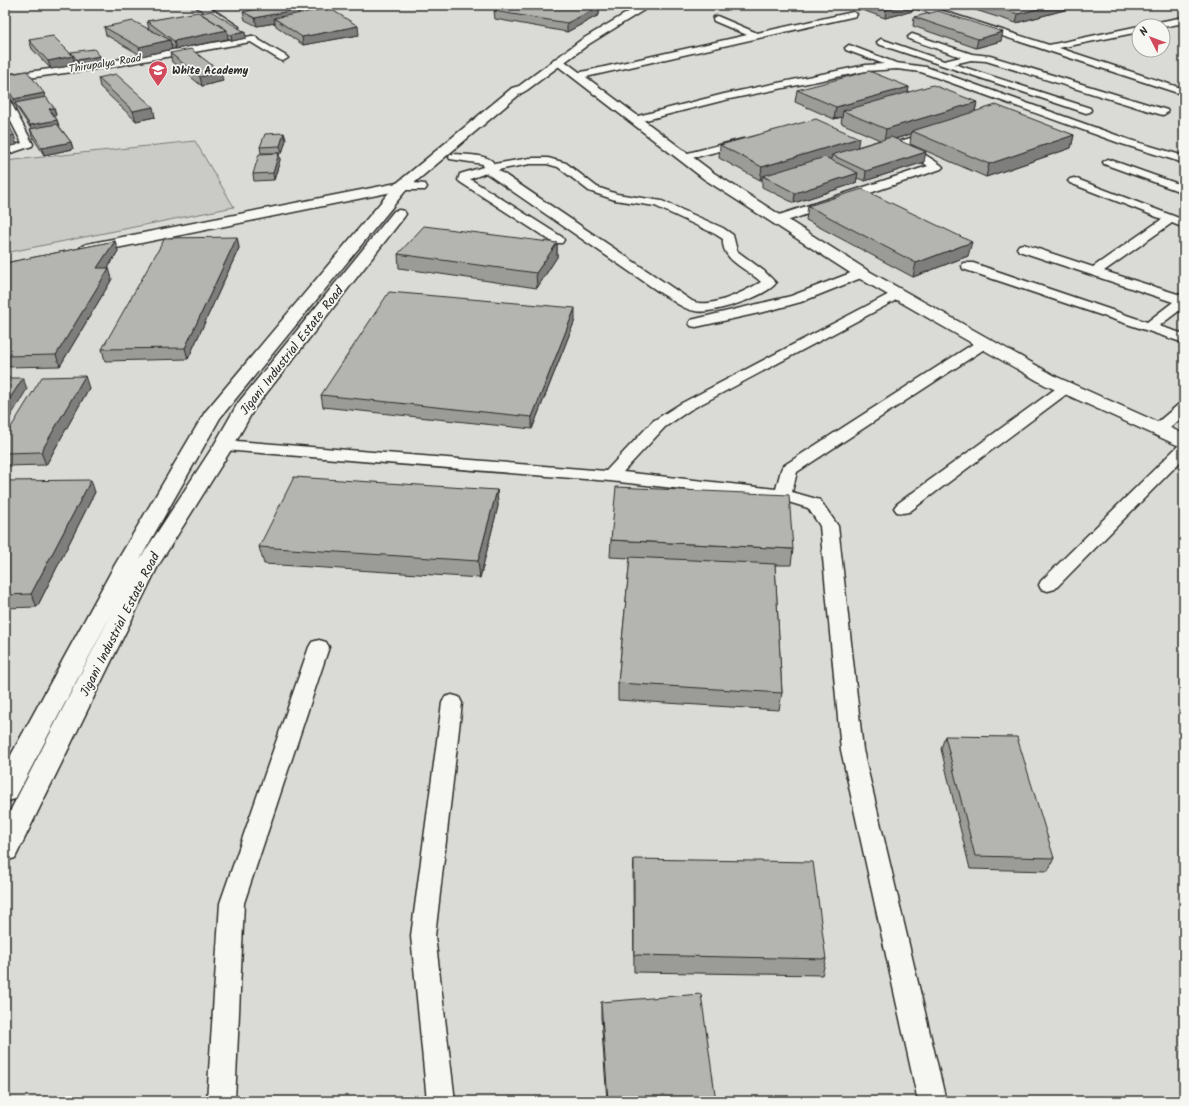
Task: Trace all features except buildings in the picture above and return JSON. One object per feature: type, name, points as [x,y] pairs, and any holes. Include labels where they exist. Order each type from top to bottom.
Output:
[{"type":"main road","points":[[198,5],[252,39]]},
{"type":"main road","name":"Jigani Industrial Estate Road","points":[[5,790],[124,568],[212,416],[411,187],[505,98],[516,90],[523,88],[585,42],[647,5]]},
{"type":"main road","name":"Thirupalya Road","points":[[5,78],[110,64],[252,39]]},
{"type":"main road","points":[[558,61],[709,176],[861,274],[1051,381],[1184,440]]},
{"type":"main road","name":"Jigani Industrial Estate Road","points":[[5,849],[147,566],[224,445],[245,407],[411,187],[454,157],[526,92],[523,88]]},
{"type":"main road","points":[[75,252],[411,187]]},
{"type":"street","points":[[916,5],[1184,92]]},
{"type":"street","points":[[577,76],[853,14]]},
{"type":"street","points":[[717,19],[756,36]]},
{"type":"street","points":[[1171,23],[1184,20]]},
{"type":"street","points":[[1047,48],[1131,31]]},
{"type":"street","points":[[912,37],[971,57],[987,58],[1163,112]]},
{"type":"street","points":[[252,39],[283,58]]},
{"type":"street","points":[[881,42],[1086,110]]},
{"type":"street","points":[[849,48],[897,66]]},
{"type":"street","points":[[923,69],[971,57]]},
{"type":"street","points":[[634,120],[724,97],[866,68],[897,66],[923,69],[1126,142],[1184,160]]},
{"type":"street","points":[[5,101],[28,144],[5,152]]},
{"type":"street","points":[[777,220],[937,166],[901,144],[945,131]]},
{"type":"street","points":[[684,157],[750,140]]},
{"type":"street","points":[[454,157],[484,160],[489,163],[488,169]]},
{"type":"street","points":[[488,169],[689,305],[699,308],[712,307],[758,290],[770,283],[765,276],[735,256],[729,248],[729,238],[719,231],[658,204],[615,197],[593,189],[562,165],[548,161],[530,161],[488,169],[464,176],[464,180],[558,240]]},
{"type":"street","points":[[1108,162],[1184,190]]},
{"type":"street","points":[[1074,181],[1184,224]]},
{"type":"street","points":[[1094,272],[1170,219]]},
{"type":"street","points":[[1023,248],[1183,300]]},
{"type":"street","points":[[968,266],[1150,326],[1184,339]]},
{"type":"street","points":[[696,322],[768,307],[796,299],[861,274]]},
{"type":"street","points":[[610,476],[660,424],[685,407],[896,294]]},
{"type":"street","points":[[1150,326],[1183,300]]},
{"type":"street","points":[[783,494],[789,470],[984,343]]},
{"type":"street","points":[[903,508],[1067,388]]},
{"type":"street","points":[[1159,429],[1184,407]]},
{"type":"street","points":[[224,445],[610,476],[783,494],[814,504],[829,526],[852,750],[932,1101]]},
{"type":"street","points":[[1048,585],[1184,449]]},
{"type":"street","points":[[221,1101],[232,903],[319,647]]},
{"type":"street","points":[[441,1101],[423,936],[452,702]]},
{"type":"shaded area","points":[[5,5],[1184,5],[1184,1101],[5,1101],[5,253],[8,252],[5,246]]},
{"type":"shaded area","points":[[195,141],[234,207],[5,253],[5,161]]},
{"type":"place","name":"White Academy","points":[[158,87]]}]
